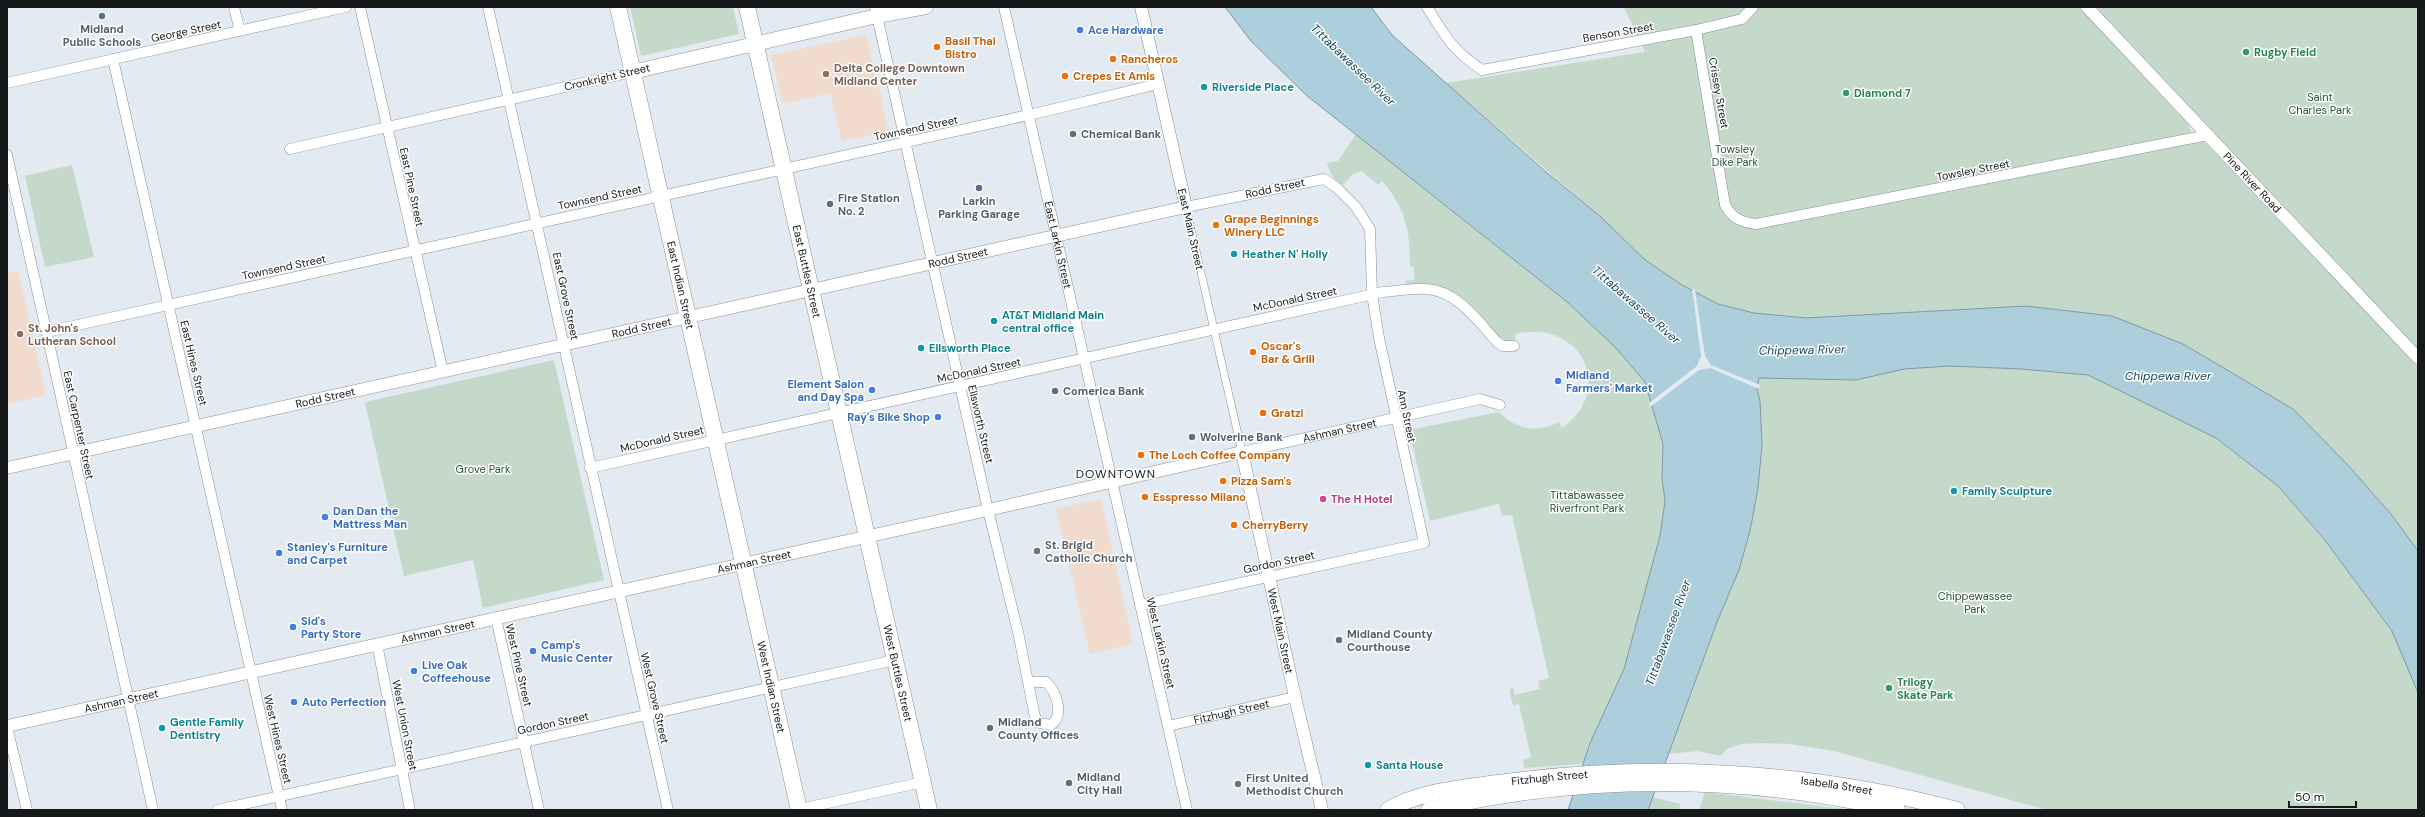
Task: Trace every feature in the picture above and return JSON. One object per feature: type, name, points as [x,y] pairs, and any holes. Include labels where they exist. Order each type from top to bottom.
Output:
[{"type":"highway","name":"East Indian Street","points":[[618,7],[743,563]]},
{"type":"highway","name":"East Buttles Street","points":[[747,7],[866,537]]},
{"type":"highway","name":"West Buttles Street","points":[[866,537],[929,810]]},
{"type":"highway","name":"West Indian Street","points":[[743,563],[798,810]]},
{"type":"highway","name":"Fitzhugh Street","points":[[1388,810],[1403,800],[1436,803],[1553,776],[1632,772],[1713,779]]},
{"type":"highway","name":"Isabella Street","points":[[1713,779],[1897,810]]},
{"type":"highway","name":"Isabella Street","points":[[1713,779],[1837,786],[1957,810]]},
{"type":"main road","name":"Cronkright Street","points":[[632,72],[755,44],[876,11],[927,7]]},
{"type":"street","points":[[234,7],[240,31]]},
{"type":"street","name":"George Street","points":[[7,84],[346,7]]},
{"type":"street","name":"East Pine Street","points":[[360,7],[414,251],[443,372]]},
{"type":"street","name":"East Grove Street","points":[[488,7],[538,224],[618,591]]},
{"type":"street","name":"East Larkin Street","points":[[1004,7],[1112,482]]},
{"type":"street","name":"East Main Street","points":[[1141,7],[1242,452]]},
{"type":"street","name":"Benson Street","points":[[1427,7],[1449,43],[1462,57],[1482,70],[1696,30],[1742,19],[1753,7]]},
{"type":"street","name":"Pine River Road","points":[[2087,7],[2418,358]]},
{"type":"street","name":"Ellsworth Street","points":[[876,11],[959,386],[1018,632],[1028,682]]},
{"type":"street","name":"Crissey Street","points":[[1696,30],[1725,205],[1731,216],[1743,222]]},
{"type":"street","name":"East Hines Street","points":[[113,59],[251,672]]},
{"type":"street","name":"Cronkright Street","points":[[290,149],[632,72]]},
{"type":"street","name":"Townsend Street","points":[[46,332],[1029,115],[1158,84]]},
{"type":"street","name":"Towsley Street","points":[[1743,222],[1763,223],[2208,135]]},
{"type":"street","name":"East Carpenter Street","points":[[7,155],[153,810]]},
{"type":"street","name":"Rodd Street","points":[[7,468],[1186,207],[1324,179],[1344,193],[1356,207],[1370,229],[1372,294]]},
{"type":"street","name":"McDonald Street","points":[[590,468],[1372,294],[1428,289],[1445,294],[1462,306],[1497,342],[1503,346],[1514,346]]},
{"type":"street","name":"Ann Street","points":[[1372,294],[1395,419],[1424,543]]},
{"type":"street","name":"Ashman Street","points":[[7,727],[1480,400],[1500,405]]},
{"type":"street","name":"West Main Street","points":[[1242,452],[1295,697],[1322,810]]},
{"type":"street","name":"West Larkin Street","points":[[1112,482],[1187,810]]},
{"type":"street","name":"Gordon Street","points":[[1140,605],[1424,543]]},
{"type":"street","name":"West Grove Street","points":[[618,591],[668,810]]},
{"type":"street","name":"West Pine Street","points":[[496,618],[539,810]]},
{"type":"street","name":"West Union Street","points":[[377,644],[410,810]]},
{"type":"street","name":"Gordon Street","points":[[217,810],[895,660]]},
{"type":"street","name":"West Hines Street","points":[[251,672],[282,810]]},
{"type":"street","name":"Fitzhugh Street","points":[[1168,726],[1295,697]]},
{"type":"street","points":[[7,727],[27,810]]},
{"type":"street","points":[[798,810],[923,782]]},
{"type":"shaded area","name":"Delta College Downtown Midland Center","points":[[866,35],[889,132],[842,141],[830,93],[783,104],[771,55]]},
{"type":"shaded area","name":"St. John's Lutheran School","points":[[18,271],[46,395],[7,404],[7,273]]},
{"type":"shaded area","points":[[1101,499],[1133,644],[1090,654],[1056,509]]},
{"type":"green space","points":[[630,7],[733,7],[739,34],[641,56]]},
{"type":"green space","name":"Towsley Dike Park","points":[[1624,7],[2079,7],[2188,124],[2195,141],[2203,141],[2209,146],[2418,366],[2418,551],[2391,514],[2145,330],[2112,316],[2026,306],[1806,318],[1754,313],[1718,304],[1682,285],[1644,259],[1601,217],[1446,83],[1645,52]]},
{"type":"green space","name":"Saint Charles Park","points":[[2097,7],[2418,7],[2418,349],[2101,12]]},
{"type":"green space","name":"Tittabawassee Riverfront Park","points":[[1356,134],[1566,301],[1616,348],[1645,382],[1663,444],[1662,478],[1665,501],[1660,536],[1624,669],[1590,743],[1583,764],[1524,768],[1523,760],[1531,758],[1519,704],[1513,705],[1509,689],[1513,688],[1515,695],[1540,689],[1538,681],[1549,678],[1512,515],[1502,516],[1499,504],[1430,521],[1409,430],[1499,412],[1519,426],[1534,429],[1551,426],[1559,422],[1562,428],[1578,412],[1587,395],[1588,377],[1584,360],[1573,346],[1558,336],[1538,332],[1515,334],[1516,342],[1506,343],[1464,300],[1454,294],[1442,288],[1407,285],[1405,281],[1414,280],[1414,267],[1410,266],[1409,241],[1405,220],[1390,191],[1382,181],[1378,185],[1362,171],[1353,174],[1343,185],[1335,179],[1328,167],[1327,163],[1338,161]]},
{"type":"green space","points":[[72,165],[94,257],[45,267],[25,176]]},
{"type":"green space","name":"Grove Park","points":[[554,360],[604,580],[483,608],[473,560],[404,576],[365,402]]},
{"type":"green space","name":"Chippewassee Park","points":[[1950,366],[2021,369],[2088,375],[2216,438],[2278,486],[2324,539],[2392,631],[2418,693],[2418,810],[2047,810],[1834,751],[1789,744],[1741,744],[1727,749],[1721,756],[1697,751],[1669,754],[1717,622],[1739,570],[1750,531],[1758,488],[1761,422],[1760,401],[1757,389],[1758,378],[1856,380],[1904,369]]},
{"type":"green space","points":[[1705,792],[1843,809],[1848,810],[1699,810]]},
{"type":"green space","points":[[1652,797],[1680,804],[1679,810],[1648,810]]},
{"type":"water","points":[[1225,7],[1371,7],[1392,35],[1545,171],[1601,217],[1644,259],[1682,285],[1718,304],[1754,313],[1806,318],[2026,306],[2112,316],[2183,344],[2293,409],[2346,463],[2391,514],[2418,551],[2418,693],[2392,631],[2324,539],[2278,486],[2216,438],[2088,375],[2021,369],[1950,366],[1904,369],[1856,380],[1759,378],[1757,389],[1760,401],[1762,445],[1758,488],[1750,531],[1739,570],[1717,622],[1648,810],[1568,810],[1590,743],[1624,669],[1660,536],[1665,501],[1662,478],[1663,444],[1645,382],[1616,348],[1566,301],[1306,95],[1251,41]]},
{"type":"pier","points":[[1692,288],[1695,290],[1705,356],[1711,365],[1760,385],[1759,389],[1710,368],[1699,370],[1650,407],[1649,403],[1697,366],[1701,356]]},
{"type":"place","name":"Midland Public Schools","points":[[102,16]]},
{"type":"place","name":"Ace Hardware","points":[[1080,30]]},
{"type":"place","name":"Basil Thai Bistro","points":[[937,47]]},
{"type":"place","name":"Rugby Field","points":[[2246,52]]},
{"type":"place","name":"Rancheros","points":[[1113,59]]},
{"type":"place","name":"Delta College Downtown Midland Center","points":[[826,74]]},
{"type":"place","name":"Crepes Et Amis","points":[[1065,76]]},
{"type":"place","name":"Riverside Place","points":[[1204,87]]},
{"type":"place","name":"Diamond 7","points":[[1846,93]]},
{"type":"place","name":"Chemical Bank","points":[[1073,134]]},
{"type":"place","name":"Larkin Parking Garage","points":[[979,188]]},
{"type":"place","name":"Fire Station No. 2","points":[[830,204]]},
{"type":"place","name":"Grape Beginnings Winery LLC","points":[[1216,225]]},
{"type":"place","name":"Heather N' Holly","points":[[1234,254]]},
{"type":"place","name":"AT&T Midland Main central office","points":[[994,321]]},
{"type":"place","name":"St. John's Lutheran School","points":[[20,334]]},
{"type":"place","name":"Ellsworth Place","points":[[921,348]]},
{"type":"place","name":"Oscar's Bar & Grill","points":[[1253,352]]},
{"type":"place","name":"Midland Farmers' Market","points":[[1558,381]]},
{"type":"place","name":"Element Salon and Day Spa","points":[[872,390]]},
{"type":"place","name":"Comerica Bank","points":[[1055,391]]},
{"type":"place","name":"Gratzi","points":[[1263,413]]},
{"type":"place","name":"Ray's Bike Shop","points":[[938,417]]},
{"type":"place","name":"Wolverine Bank","points":[[1192,437]]},
{"type":"place","name":"The Loch Coffee Company","points":[[1141,455]]},
{"type":"place","name":"Pizza Sam's","points":[[1223,481]]},
{"type":"place","name":"Family Sculpture","points":[[1954,491]]},
{"type":"place","name":"Esspresso Milano","points":[[1145,497]]},
{"type":"place","name":"The H Hotel","points":[[1323,499]]},
{"type":"place","name":"Dan Dan the Mattress Man","points":[[325,517]]},
{"type":"place","name":"CherryBerry","points":[[1234,525]]},
{"type":"place","name":"St. Brigid Catholic Church","points":[[1037,551]]},
{"type":"place","name":"Stanley's Furniture and Carpet","points":[[279,553]]},
{"type":"place","name":"Sid's Party Store","points":[[293,627]]},
{"type":"place","name":"Midland County Courthouse","points":[[1339,640]]},
{"type":"place","name":"Camp's Music Center","points":[[533,651]]},
{"type":"place","name":"Live Oak Coffeehouse","points":[[414,671]]},
{"type":"place","name":"Trilogy Skate Park","points":[[1889,688]]},
{"type":"place","name":"Auto Perfection","points":[[294,702]]},
{"type":"place","name":"Gentle Family Dentistry","points":[[162,728]]},
{"type":"place","name":"Midland County Offices","points":[[990,728]]},
{"type":"place","name":"Santa House","points":[[1368,765]]},
{"type":"place","name":"Midland City Hall","points":[[1069,783]]},
{"type":"place","name":"First United Methodist Church","points":[[1238,784]]},
{"type":"district","name":"DOWNTOWN","points":[[1116,474]]},
{"type":"water label","name":"Tittabawassee River","points":[[1353,65]]},
{"type":"water label","name":"Tittabawassee River","points":[[1636,305]]},
{"type":"water label","name":"Chippewa River","points":[[1802,350]]},
{"type":"water label","name":"Chippewa River","points":[[2168,376]]},
{"type":"water label","name":"Tittabawassee River","points":[[1668,633]]}]
